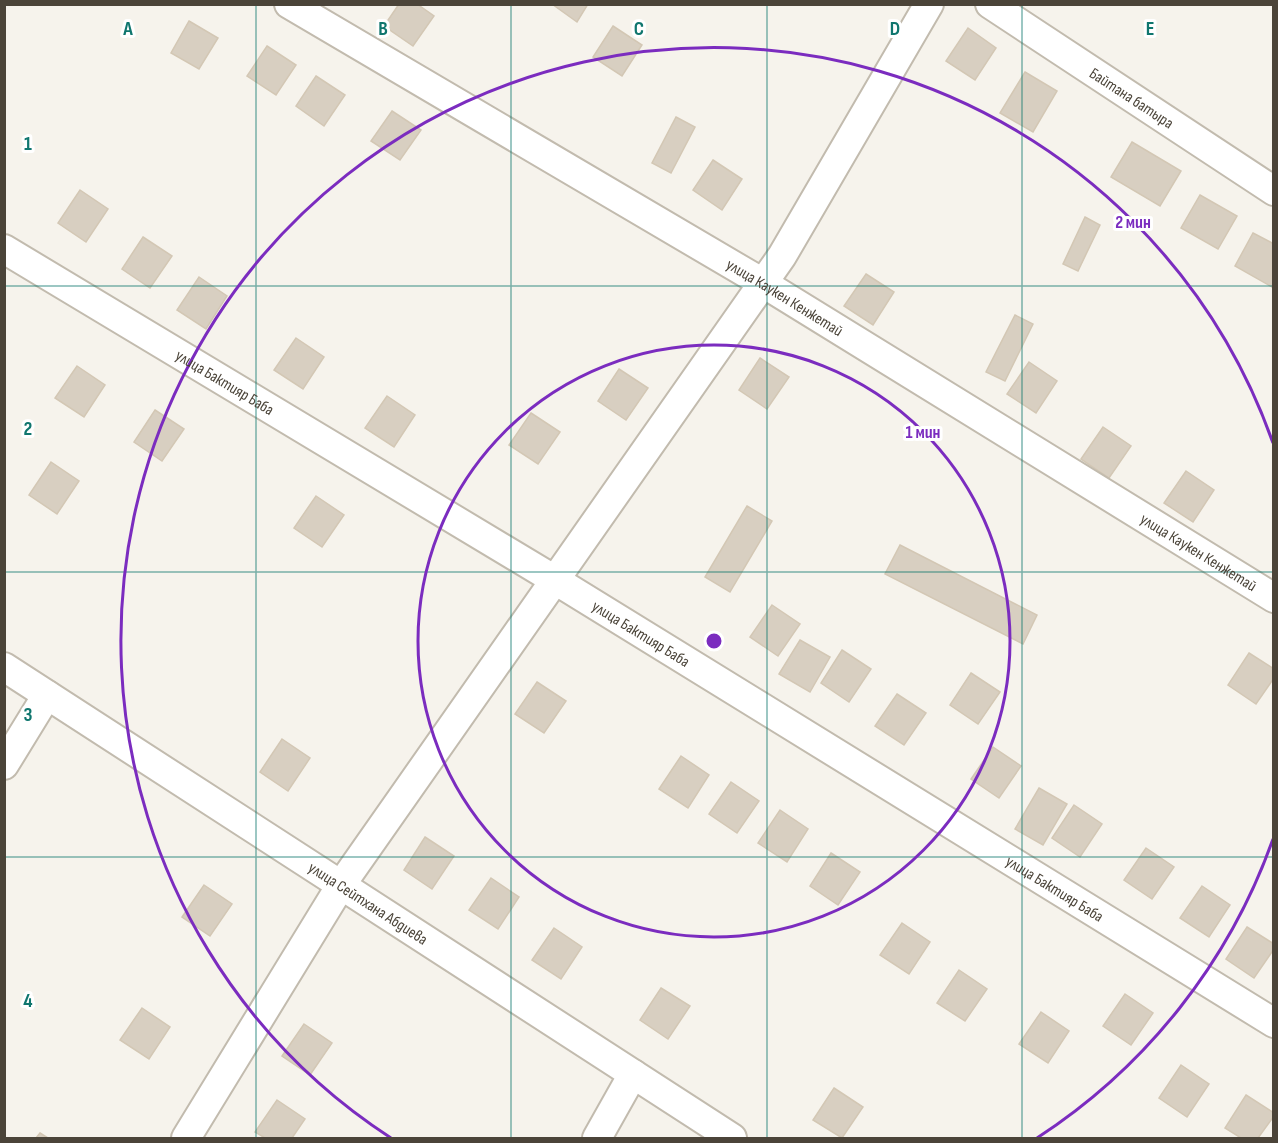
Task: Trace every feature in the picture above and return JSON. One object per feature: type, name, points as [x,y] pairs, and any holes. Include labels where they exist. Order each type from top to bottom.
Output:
[{"type":"street","name":"улица Каукен Кенжетай","points":[[289,4],[763,283],[1274,598]]},
{"type":"street","points":[[186,1138],[341,885],[788,246],[928,4]]},
{"type":"street","name":"Байтана батыра","points":[[990,4],[1274,190]]},
{"type":"street","name":"улица Бактияр Баба","points":[[4,249],[555,580],[1274,1023]]},
{"type":"street","name":"улица Сейтхана Абдиева","points":[[4,667],[732,1138]]},
{"type":"street","points":[[4,765],[47,695]]},
{"type":"street","points":[[597,1138],[633,1074]]},
{"type":"building","points":[[399,4],[417,4],[434,16],[413,46],[384,26]]},
{"type":"building","points":[[552,4],[588,4],[577,22]]},
{"type":"building","points":[[189,21],[218,38],[199,69],[171,53]]},
{"type":"building","points":[[613,26],[642,45],[622,76],[593,57]]},
{"type":"building","points":[[968,28],[996,48],[975,80],[946,61]]},
{"type":"building","points":[[267,46],[296,65],[276,95],[247,76]]},
{"type":"building","points":[[1025,72],[1057,91],[1033,132],[1000,113]]},
{"type":"building","points":[[316,76],[345,95],[324,126],[296,106]]},
{"type":"building","points":[[392,111],[421,130],[400,160],[371,141]]},
{"type":"building","points":[[676,117],[695,127],[671,173],[652,163]]},
{"type":"building","points":[[1132,142],[1181,171],[1160,206],[1111,177]]},
{"type":"building","points":[[713,160],[742,179],[722,210],[693,190]]},
{"type":"building","points":[[80,190],[108,209],[86,242],[58,223]]},
{"type":"building","points":[[1200,195],[1237,216],[1218,249],[1181,228]]},
{"type":"building","points":[[1085,217],[1100,225],[1078,271],[1063,264]]},
{"type":"building","points":[[1253,233],[1274,244],[1274,284],[1272,287],[1235,266]]},
{"type":"building","points":[[143,237],[172,256],[150,288],[122,269]]},
{"type":"building","points":[[866,274],[894,292],[873,325],[844,306]]},
{"type":"building","points":[[199,277],[227,296],[206,329],[177,310]]},
{"type":"building","points":[[1015,315],[1033,324],[1005,381],[986,372]]},
{"type":"building","points":[[296,338],[324,357],[303,389],[274,370]]},
{"type":"building","points":[[760,358],[789,377],[767,409],[739,390]]},
{"type":"building","points":[[1029,362],[1057,381],[1036,413],[1007,394]]},
{"type":"building","points":[[77,366],[105,385],[84,417],[55,398]]},
{"type":"building","points":[[619,369],[648,388],[626,420],[598,401]]},
{"type":"building","points":[[387,396],[415,415],[394,447],[365,428]]},
{"type":"building","points":[[155,410],[184,429],[162,461],[134,442]]},
{"type":"building","points":[[531,413],[560,432],[538,464],[509,445]]},
{"type":"building","points":[[1103,427],[1131,446],[1109,478],[1081,459]]},
{"type":"building","points":[[51,462],[79,481],[57,514],[29,495]]},
{"type":"building","points":[[1186,471],[1214,490],[1193,522],[1164,503]]},
{"type":"building","points":[[316,496],[344,515],[322,547],[294,528]]},
{"type":"building","points":[[747,506],[772,521],[730,592],[705,577]]},
{"type":"building","points":[[900,545],[1037,615],[1023,644],[885,574]]},
{"type":"building","points":[[772,605],[800,624],[778,656],[750,637]]},
{"type":"building","points":[[800,640],[830,657],[810,692],[779,674]]},
{"type":"building","points":[[842,650],[871,669],[849,702],[821,683]]},
{"type":"building","points":[[1249,653],[1274,669],[1274,678],[1256,704],[1228,685]]},
{"type":"building","points":[[971,673],[1000,692],[978,724],[950,705]]},
{"type":"building","points":[[537,682],[566,701],[544,733],[515,714]]},
{"type":"building","points":[[897,694],[926,713],[904,745],[875,726]]},
{"type":"building","points":[[282,739],[310,758],[288,791],[260,772]]},
{"type":"building","points":[[993,747],[1021,766],[999,798],[971,779]]},
{"type":"building","points":[[681,756],[709,775],[688,808],[659,789]]},
{"type":"building","points":[[731,782],[759,801],[737,833],[709,814]]},
{"type":"building","points":[[1039,788],[1067,804],[1043,845],[1015,829]]},
{"type":"building","points":[[1074,805],[1102,824],[1080,857],[1052,838]]},
{"type":"building","points":[[780,810],[808,829],[787,862],[758,843]]},
{"type":"building","points":[[425,837],[454,856],[432,889],[404,870]]},
{"type":"building","points":[[1146,848],[1174,867],[1152,899],[1124,880]]},
{"type":"building","points":[[831,853],[860,872],[838,905],[810,886]]},
{"type":"building","points":[[491,878],[519,897],[498,929],[469,910]]},
{"type":"building","points":[[204,885],[232,904],[210,936],[182,917]]},
{"type":"building","points":[[1202,886],[1230,905],[1209,937],[1180,918]]},
{"type":"building","points":[[902,923],[930,942],[909,974],[880,955]]},
{"type":"building","points":[[1247,927],[1274,944],[1274,949],[1254,978],[1226,959]]},
{"type":"building","points":[[554,928],[582,947],[561,979],[532,960]]},
{"type":"building","points":[[959,970],[987,989],[965,1021],[937,1003]]},
{"type":"building","points":[[661,988],[690,1006],[668,1039],[640,1020]]},
{"type":"building","points":[[1125,994],[1153,1013],[1131,1045],[1103,1026]]},
{"type":"building","points":[[142,1008],[170,1027],[149,1059],[120,1040]]},
{"type":"building","points":[[1041,1012],[1069,1031],[1048,1063],[1019,1044]]},
{"type":"building","points":[[304,1024],[332,1043],[310,1075],[282,1056]]},
{"type":"building","points":[[1181,1065],[1209,1084],[1187,1117],[1159,1098]]},
{"type":"building","points":[[834,1088],[863,1107],[842,1138],[813,1120]]},
{"type":"building","points":[[1246,1095],[1274,1113],[1258,1138],[1241,1138],[1225,1128]]},
{"type":"building","points":[[277,1100],[305,1119],[292,1138],[265,1138],[255,1132]]},
{"type":"building","points":[[40,1133],[48,1138],[36,1138]]}]
